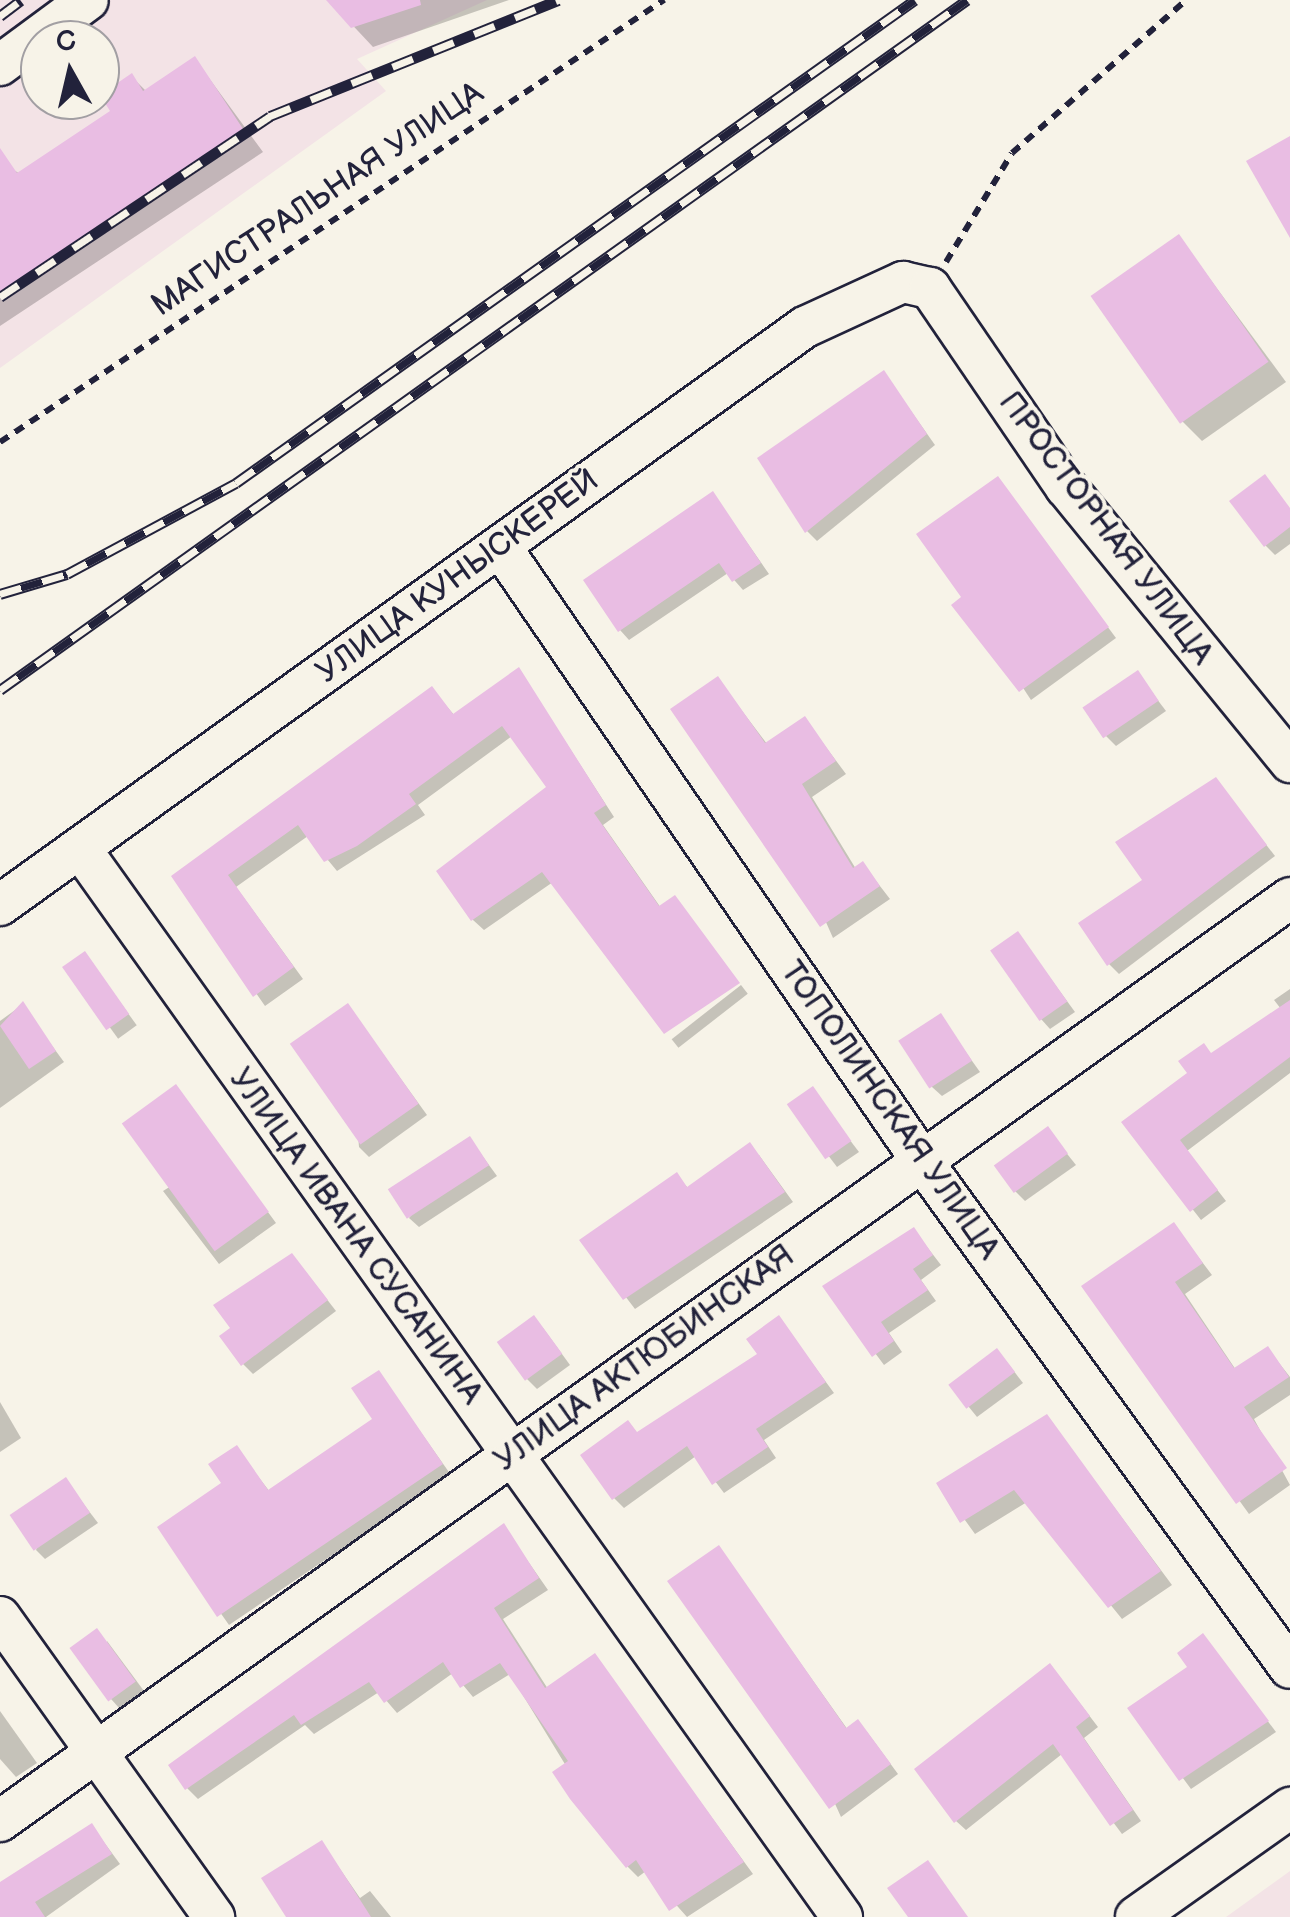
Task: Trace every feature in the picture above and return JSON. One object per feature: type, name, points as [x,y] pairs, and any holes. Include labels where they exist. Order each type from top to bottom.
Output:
[{"type":"street","points":[[0,66],[88,0]]},
{"type":"street","name":"УЛИЦА КУНЫСКЕРЕЙ","points":[[0,905],[805,328],[903,282],[930,288]]},
{"type":"street","name":"ПРОСТОРНАЯ УЛИЦА","points":[[930,288],[1066,487],[1290,762]]},
{"type":"street","name":"ТОПОЛИНСКАЯ УЛИЦА","points":[[500,546],[922,1161],[1290,1668]]},
{"type":"street","name":"УЛИЦА ИВАНА СУСАНИНА","points":[[80,848],[842,1917]]},
{"type":"street","name":"УЛИЦА АКТЮБИНСКАЯ","points":[[0,1821],[1290,898]]},
{"type":"street","points":[[0,1618],[214,1917]]},
{"type":"street","points":[[1136,1917],[1290,1808]]},
{"type":"path","name":"МАГИСТРАЛЬНАЯ УЛИЦА","points":[[0,442],[664,0]]},
{"type":"path","points":[[930,288],[1012,152],[1186,0]]},
{"type":"shaded area","points":[[0,0],[487,0],[357,59],[386,91],[0,368]]},
{"type":"shaded area","points":[[1290,1871],[1290,1917],[1226,1917]]},
{"type":"building","points":[[326,0],[420,0],[421,5],[351,28]]},
{"type":"building","points":[[195,56],[245,132],[0,294],[0,148],[17,173],[96,120],[120,120],[120,81],[132,73],[143,91]]},
{"type":"building","points":[[1290,136],[1290,238],[1246,161]]},
{"type":"building","points":[[1179,234],[1268,362],[1180,424],[1091,296]]},
{"type":"building","points":[[884,370],[927,434],[805,533],[757,458]]},
{"type":"building","points":[[1265,474],[1290,508],[1290,527],[1264,547],[1229,501]]},
{"type":"building","points":[[998,476],[1109,627],[1019,692],[951,605],[961,597],[916,534]]},
{"type":"building","points":[[713,491],[761,563],[732,582],[719,563],[618,632],[583,580]]},
{"type":"building","points":[[519,667],[606,805],[594,813],[659,906],[675,895],[740,983],[664,1034],[542,872],[471,921],[436,871],[546,787],[502,726],[409,794],[416,804],[357,846],[324,862],[298,825],[228,875],[294,967],[253,997],[171,876],[432,686],[453,714]]},
{"type":"building","points":[[1138,670],[1159,701],[1103,738],[1082,707]]},
{"type":"building","points":[[718,676],[765,743],[805,716],[836,761],[802,784],[853,868],[863,861],[880,886],[820,927],[670,709]]},
{"type":"building","points":[[1216,777],[1267,845],[1107,966],[1078,923],[1142,880],[1115,842]]},
{"type":"building","points":[[1018,931],[1067,1001],[1039,1021],[990,951]]},
{"type":"building","points":[[85,951],[129,1014],[106,1030],[62,967]]},
{"type":"building","points":[[1290,1000],[1290,1057],[1180,1140],[1218,1190],[1190,1212],[1121,1122],[1187,1073],[1178,1061],[1204,1043],[1211,1053]]},
{"type":"building","points":[[23,1001],[56,1051],[29,1069],[0,1026]]},
{"type":"building","points":[[348,1003],[419,1104],[360,1144],[290,1044]]},
{"type":"building","points":[[941,1013],[972,1061],[929,1089],[898,1041]]},
{"type":"building","points":[[176,1084],[269,1212],[215,1251],[122,1123]]},
{"type":"building","points":[[813,1086],[851,1141],[825,1159],[787,1104]]},
{"type":"building","points":[[1048,1126],[1068,1154],[1014,1193],[994,1165]]},
{"type":"building","points":[[470,1136],[489,1165],[407,1219],[388,1189]]},
{"type":"building","points":[[750,1142],[785,1192],[623,1300],[579,1240],[677,1172],[687,1187]]},
{"type":"building","points":[[1174,1222],[1203,1263],[1175,1282],[1234,1368],[1268,1346],[1289,1377],[1244,1407],[1287,1468],[1236,1504],[1081,1286]]},
{"type":"building","points":[[914,1227],[933,1255],[913,1269],[928,1290],[881,1322],[894,1341],[872,1357],[822,1286]]},
{"type":"building","points":[[292,1253],[328,1300],[241,1366],[219,1336],[230,1328],[213,1305]]},
{"type":"building","points":[[534,1315],[562,1354],[525,1381],[497,1342]]},
{"type":"building","points":[[779,1315],[826,1382],[756,1429],[768,1447],[712,1485],[687,1446],[612,1500],[580,1455],[628,1420],[637,1432],[757,1354],[746,1339]]},
{"type":"building","points":[[997,1348],[1015,1372],[966,1409],[948,1385]]},
{"type":"building","points":[[379,1370],[443,1464],[217,1617],[157,1527],[221,1483],[208,1464],[237,1445],[268,1490],[372,1419],[351,1388]]},
{"type":"building","points":[[1047,1414],[1161,1571],[1108,1608],[1014,1490],[960,1523],[936,1483]]},
{"type":"building","points":[[66,1477],[90,1513],[34,1551],[10,1515]]},
{"type":"building","points":[[504,1523],[539,1578],[494,1608],[545,1688],[595,1653],[744,1862],[669,1911],[636,1860],[626,1868],[570,1799],[552,1772],[568,1761],[500,1663],[460,1688],[443,1662],[384,1703],[369,1682],[301,1725],[294,1715],[185,1790],[168,1765]]},
{"type":"building","points":[[719,1545],[846,1728],[858,1719],[891,1764],[829,1809],[667,1581]]},
{"type":"building","points":[[97,1628],[136,1681],[108,1701],[69,1648]]},
{"type":"building","points":[[1203,1633],[1269,1721],[1179,1781],[1127,1708],[1187,1667],[1177,1653]]},
{"type":"building","points":[[1050,1663],[1090,1716],[1076,1727],[1133,1810],[1110,1826],[1053,1744],[954,1823],[914,1769]]},
{"type":"building","points":[[92,1823],[112,1854],[35,1902],[45,1917],[0,1917],[0,1882]]},
{"type":"building","points":[[322,1840],[371,1917],[286,1917],[261,1878]]},
{"type":"building","points":[[928,1860],[968,1917],[908,1917],[887,1888]]},
{"type":"railway","points":[[0,16],[21,0]]},
{"type":"railway","points":[[0,297],[270,116],[559,0]]},
{"type":"railway","points":[[0,594],[67,574],[236,483],[915,0]]},
{"type":"railway","points":[[0,690],[967,0]]}]
